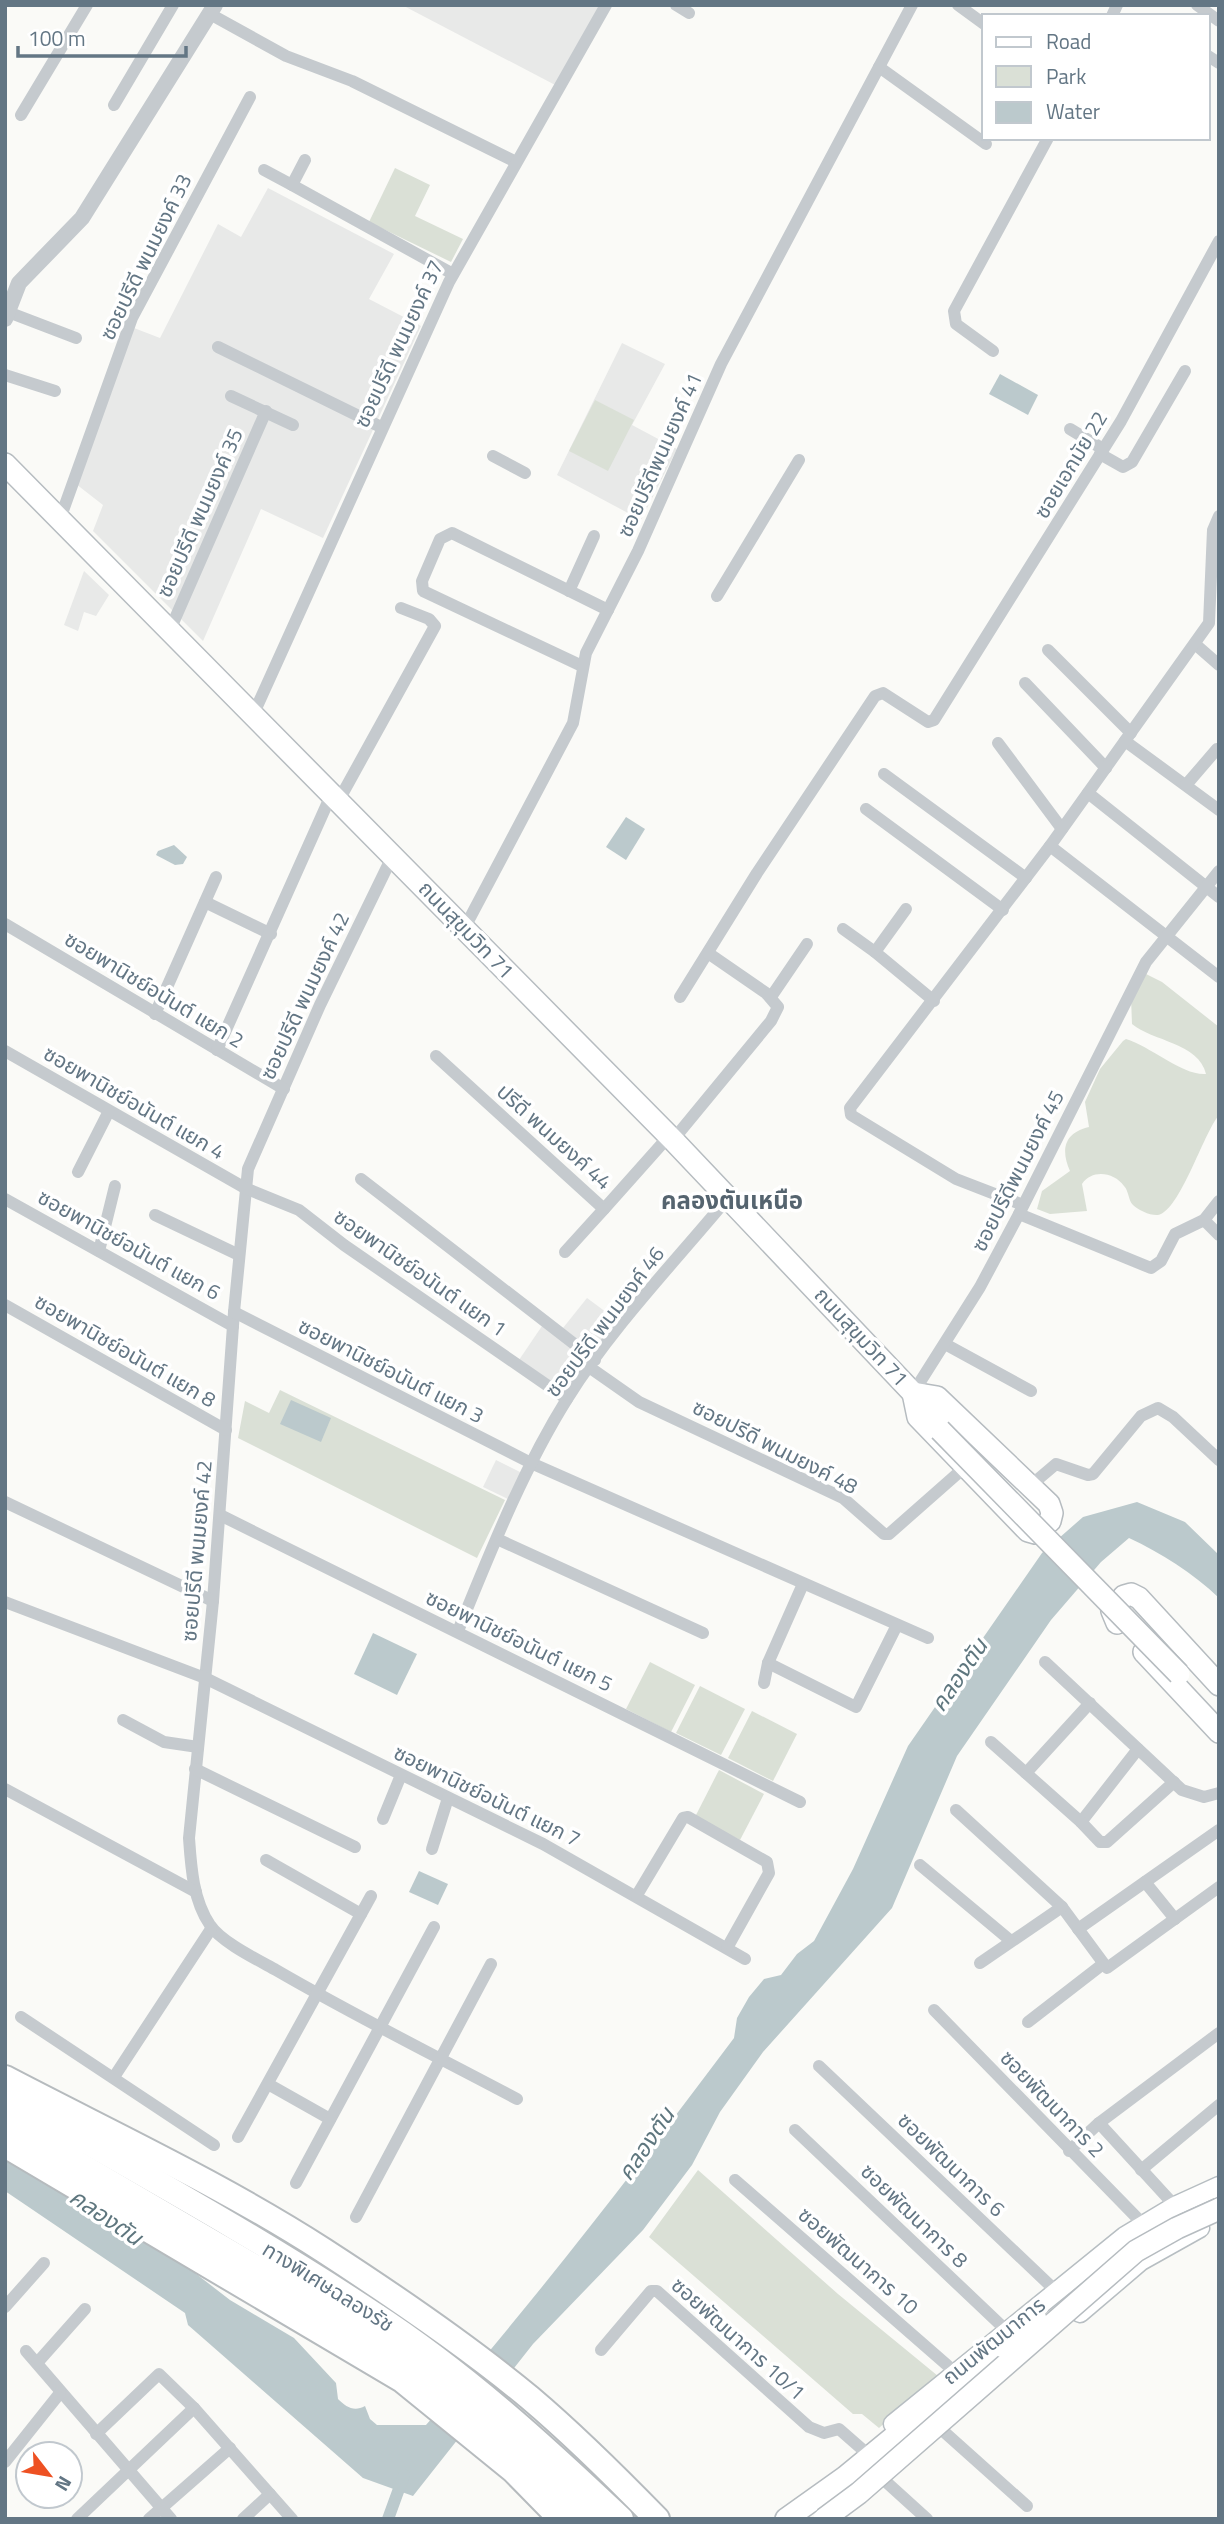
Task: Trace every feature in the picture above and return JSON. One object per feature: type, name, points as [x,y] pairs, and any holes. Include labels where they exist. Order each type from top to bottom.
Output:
[{"type":"highway","points":[[5,2078],[222,2191],[321,2249],[448,2335],[530,2399],[614,2474],[657,2519]]},
{"type":"highway","name":"ทางพิเศษฉลองรัช","points":[[5,2095],[268,2248],[374,2314],[443,2363],[535,2438],[621,2519]]},
{"type":"highway","name":"ทางพิเศษฉลองรัช","points":[[5,2121],[361,2329],[427,2377],[523,2455],[591,2519]]},
{"type":"highway","points":[[5,2145],[402,2380],[514,2472],[561,2519]]},
{"type":"main road","name":"ถนนสุขุมวิท 71","points":[[5,464],[254,713],[671,1138],[1183,1669],[1219,1697]]},
{"type":"main road","points":[[917,1396],[937,1397],[1049,1504],[1052,1513],[1050,1521],[1035,1533],[1028,1531],[965,1466],[918,1418],[917,1396]]},
{"type":"main road","points":[[1219,1685],[1139,1598],[1131,1594],[1116,1604],[1113,1620],[1219,1732]]},
{"type":"main road","name":"ถนนสุขุมวิท 71","points":[[1183,1669],[1219,1718]]},
{"type":"main road","name":"ถนนพัฒนาการ","points":[[785,2519],[845,2477],[1005,2339],[1056,2291],[1142,2226],[1175,2206],[1219,2186]]},
{"type":"main road","name":"ถนนพัฒนาการ","points":[[785,2519],[956,2372],[1005,2339],[1129,2242],[1174,2216],[1219,2198]]},
{"type":"main road","name":"ถนนพัฒนาการ","points":[[824,2519],[859,2493],[1136,2251],[1219,2209]]},
{"type":"main road","name":"ถนนพัฒนาการ","points":[[838,2519],[1141,2262],[1219,2220]]},
{"type":"main road","points":[[1142,2226],[1155,2239],[1157,2252]]},
{"type":"street","points":[[21,115],[87,5]]},
{"type":"street","points":[[114,106],[173,5]]},
{"type":"street","name":"ซอยปรีดี พนมยงค์ 37","points":[[254,713],[381,427],[453,274],[606,5]]},
{"type":"street","points":[[676,5],[689,13]]},
{"type":"street","name":"ซอยปรีดีพนมยงค์ 41","points":[[464,929],[573,723],[586,653],[638,551],[744,318],[912,5]]},
{"type":"street","points":[[958,5],[982,23]]},
{"type":"street","points":[[76,338],[6,316],[19,283],[82,218],[212,10],[286,56],[352,81],[516,162]]},
{"type":"street","points":[[879,67],[986,144]]},
{"type":"street","name":"ซอยปรีดี พนมยงค์ 33","points":[[60,519],[132,318],[250,97]]},
{"type":"street","points":[[993,351],[956,324],[954,310],[1047,140]]},
{"type":"street","points":[[292,185],[304,160]]},
{"type":"street","points":[[264,170],[453,274]]},
{"type":"street","name":"ซอยเอกมัย 22","points":[[708,953],[757,873],[875,696],[883,693],[928,722],[934,720],[1102,452],[1219,241]]},
{"type":"street","points":[[218,347],[381,427]]},
{"type":"street","points":[[1070,429],[1122,467],[1132,462],[1185,371]]},
{"type":"street","points":[[5,375],[55,391]]},
{"type":"street","points":[[231,396],[293,425]]},
{"type":"street","name":"ซอยปรีดี พนมยงค์ 35","points":[[170,630],[266,411]]},
{"type":"street","points":[[493,456],[525,473]]},
{"type":"street","points":[[717,596],[799,460]]},
{"type":"street","points":[[1219,516],[1213,530],[1211,616],[1195,644],[1003,910],[850,1108],[850,1114],[956,1179],[1151,1268],[1161,1261],[1175,1234],[1204,1220],[1219,1201]]},
{"type":"street","points":[[582,666],[429,594],[421,587],[440,538],[452,533],[608,610]]},
{"type":"street","points":[[569,591],[594,536]]},
{"type":"street","points":[[217,1050],[335,797],[435,626],[429,619],[401,608]]},
{"type":"street","points":[[1195,644],[1219,666]]},
{"type":"street","points":[[1048,650],[1128,737],[1219,810]]},
{"type":"street","points":[[1025,683],[1106,768]]},
{"type":"street","points":[[998,743],[1062,829]]},
{"type":"street","points":[[1186,786],[1217,750]]},
{"type":"street","points":[[884,774],[1026,878]]},
{"type":"street","points":[[1088,793],[1219,897]]},
{"type":"street","points":[[866,809],[1003,910]]},
{"type":"street","points":[[1050,846],[1219,977]]},
{"type":"street","name":"ซอยปรีดี พนมยงค์ 42","points":[[211,1929],[198,1905],[189,1838],[213,1601],[234,1312],[248,1169],[320,1005],[393,855]]},
{"type":"street","name":"ซอยปรีดีพนมยงค์ 45","points":[[917,1396],[1021,1210],[1146,961],[1219,871]]},
{"type":"street","points":[[155,1014],[216,877]]},
{"type":"street","points":[[205,902],[271,934]]},
{"type":"street","points":[[875,952],[905,909]]},
{"type":"street","name":"ซอยพานิชย์อนันต์ แยก 2","points":[[5,924],[284,1089]]},
{"type":"street","points":[[843,929],[934,1001]]},
{"type":"street","points":[[680,997],[708,953],[771,997],[807,944]]},
{"type":"street","name":"ปรีดี พนมยงค์ 44","points":[[436,1056],[604,1209],[671,1138],[771,1021],[778,1007],[771,997]]},
{"type":"street","name":"ซอยพานิชย์อนันต์ แยก 4","points":[[5,1051],[245,1188]]},
{"type":"street","points":[[78,1171],[109,1111]]},
{"type":"street","points":[[361,1179],[592,1363]]},
{"type":"street","points":[[99,1251],[115,1186]]},
{"type":"street","name":"ซอยพานิชย์อนันต์ แยก 1","points":[[245,1188],[299,1210],[344,1245],[567,1399]]},
{"type":"street","name":"ซอยพานิชย์อนันต์ แยก 6","points":[[5,1199],[233,1326]]},
{"type":"street","name":"ซอยปรีดี พนมยงค์ 46","points":[[458,1631],[531,1463],[567,1399],[592,1363],[727,1199]]},
{"type":"street","points":[[565,1252],[604,1209]]},
{"type":"street","points":[[155,1215],[239,1255]]},
{"type":"street","points":[[1204,1220],[1219,1235]]},
{"type":"street","name":"ซอยพานิชย์อนันต์ แยก 8","points":[[5,1305],[226,1430]]},
{"type":"street","name":"ซอยพานิชย์อนันต์ แยก 3","points":[[234,1312],[531,1463],[928,1638]]},
{"type":"street","points":[[945,1344],[1031,1391]]},
{"type":"street","name":"ซอยปรีดี พนมยงค์ 48","points":[[592,1363],[639,1402],[844,1498],[884,1534],[889,1534],[965,1466]]},
{"type":"street","points":[[1030,1486],[1056,1464],[1088,1475],[1093,1474],[1141,1416],[1158,1408],[1173,1417],[1219,1460]]},
{"type":"street","points":[[5,1502],[213,1601]]},
{"type":"street","name":"ซอยพานิชย์อนันต์ แยก 5","points":[[220,1515],[800,1802]]},
{"type":"street","points":[[497,1539],[702,1633]]},
{"type":"street","points":[[764,1683],[768,1663],[803,1584]]},
{"type":"street","name":"ซอยพานิชย์อนันต์ แยก 7","points":[[5,1602],[205,1678],[543,1844],[637,1895],[745,1959]]},
{"type":"street","points":[[768,1663],[856,1707],[897,1625]]},
{"type":"street","points":[[1045,1662],[1174,1782],[1193,1795],[1204,1797],[1219,1793]]},
{"type":"street","points":[[1026,1773],[1090,1703]]},
{"type":"street","points":[[123,1720],[164,1742],[198,1747]]},
{"type":"street","points":[[991,1742],[1100,1842],[1107,1842],[1174,1782]]},
{"type":"street","points":[[1081,1822],[1138,1749]]},
{"type":"street","points":[[195,1769],[355,1847]]},
{"type":"street","points":[[383,1819],[401,1775]]},
{"type":"street","points":[[5,1790],[196,1892]]},
{"type":"street","points":[[432,1849],[448,1798]]},
{"type":"street","points":[[956,1810],[1062,1907],[1105,1966]]},
{"type":"street","points":[[637,1895],[683,1818],[688,1817],[767,1862],[769,1873],[727,1948]]},
{"type":"street","points":[[1078,1929],[1219,1830]]},
{"type":"street","points":[[266,1860],[361,1914]]},
{"type":"street","points":[[920,1865],[1010,1941]]},
{"type":"street","points":[[1145,1882],[1175,1919]]},
{"type":"street","points":[[1028,2022],[1219,1886]]},
{"type":"street","points":[[238,2137],[370,1896]]},
{"type":"street","points":[[980,1964],[1062,1907]]},
{"type":"street","points":[[296,2183],[433,1927]]},
{"type":"street","points":[[114,2077],[211,1929],[253,1958],[317,1994],[517,2099]]},
{"type":"street","points":[[356,2217],[491,1964]]},
{"type":"street","name":"ซอยพัฒนาการ 2","points":[[934,2010],[1142,2226]]},
{"type":"street","points":[[21,2017],[214,2146]]},
{"type":"street","points":[[1069,2151],[1100,2123],[1219,2033]]},
{"type":"street","name":"ซอยพัฒนาการ 6","points":[[819,2066],[1056,2291]]},
{"type":"street","points":[[268,2084],[330,2119]]},
{"type":"street","points":[[1141,2170],[1219,2105]]},
{"type":"street","points":[[1100,2123],[1175,2206]]},
{"type":"street","name":"ซอยพัฒนาการ 8","points":[[795,2130],[1005,2339]]},
{"type":"street","name":"ซอยพัฒนาการ 10","points":[[735,2180],[956,2372]]},
{"type":"street","points":[[5,2307],[44,2263]]},
{"type":"street","name":"ซอยพัฒนาการ 10/1","points":[[601,2350],[651,2291],[657,2291],[808,2427],[824,2433],[839,2429],[863,2450]]},
{"type":"street","points":[[37,2363],[85,2309]]},
{"type":"street","points":[[26,2351],[172,2519]]},
{"type":"street","points":[[96,2434],[159,2374],[194,2408],[292,2519]]},
{"type":"street","points":[[5,2462],[60,2393]]},
{"type":"street","points":[[77,2519],[194,2408]]},
{"type":"street","points":[[942,2430],[1027,2506]]},
{"type":"street","points":[[149,2519],[230,2448]]},
{"type":"street","points":[[884,2480],[927,2519]]},
{"type":"street","points":[[243,2519],[270,2494]]},
{"type":"shaded area","points":[[402,5],[606,5],[559,87]]},
{"type":"shaded area","points":[[268,188],[394,254],[369,299],[421,326],[323,538],[261,509],[203,641],[93,531],[103,505],[76,484],[134,328],[160,338],[218,224],[241,237]]},
{"type":"shaded area","points":[[622,343],[665,364],[632,425],[677,449],[641,520],[557,475]]},
{"type":"shaded area","points":[[84,571],[109,595],[96,616],[84,612],[78,631],[64,625]]},
{"type":"shaded area","points":[[587,1298],[618,1321],[595,1352],[563,1328]]},
{"type":"shaded area","points":[[542,1326],[588,1360],[565,1390],[519,1360]]},
{"type":"shaded area","points":[[496,1460],[522,1473],[508,1499],[483,1487]]},
{"type":"green space","points":[[395,168],[430,185],[415,216],[463,239],[451,262],[369,222]]},
{"type":"green space","points":[[595,400],[634,420],[608,471],[569,451]]},
{"type":"green space","points":[[1146,974],[1162,982],[1219,1027],[1219,1115],[1183,1187],[1175,1200],[1158,1215],[1148,1214],[1135,1207],[1120,1181],[1103,1174],[1091,1176],[1082,1184],[1087,1211],[1050,1214],[1037,1209],[1042,1191],[1070,1171],[1066,1144],[1074,1134],[1089,1127],[1085,1102],[1100,1069],[1123,1041],[1126,1039],[1135,1043],[1187,1070],[1206,1074],[1202,1064],[1185,1049],[1132,1024],[1131,998]]},
{"type":"green space","points":[[280,1390],[505,1500],[477,1558],[238,1438],[245,1401],[269,1413]]},
{"type":"green space","points":[[650,1662],[695,1685],[671,1732],[626,1709]]},
{"type":"green space","points":[[700,1686],[745,1709],[721,1755],[676,1733]]},
{"type":"green space","points":[[752,1711],[797,1734],[773,1781],[728,1758]]},
{"type":"green space","points":[[719,1770],[764,1794],[740,1840],[695,1817]]},
{"type":"green space","points":[[698,2170],[838,2294],[938,2376],[879,2428],[862,2414],[853,2414],[649,2237]]},
{"type":"water","points":[[1000,374],[1038,395],[1028,415],[989,394]]},
{"type":"water","points":[[626,817],[645,829],[626,860],[606,847]]},
{"type":"water","points":[[174,845],[187,857],[183,864],[175,865],[156,855],[158,851]]},
{"type":"water","points":[[291,1400],[331,1418],[321,1442],[280,1424]]},
{"type":"water","name":"คลองตัน","points":[[1137,1502],[1185,1522],[1219,1555],[1219,1598],[1176,1564],[1129,1538],[1101,1562],[1051,1620],[957,1756],[892,1908],[763,2052],[720,2112],[692,2165],[643,2230],[533,2344],[413,2496],[363,2478],[188,2325],[185,2313],[5,2191],[5,2151],[147,2236],[230,2300],[294,2338],[336,2383],[338,2399],[350,2408],[365,2406],[370,2419],[377,2425],[426,2425],[545,2283],[734,2038],[737,2018],[749,1997],[764,1979],[781,1975],[797,1954],[814,1941],[853,1869],[908,1746],[1042,1553],[1083,1517]]},
{"type":"water","points":[[373,1633],[417,1654],[397,1695],[354,1674]]},
{"type":"water","points":[[419,1871],[448,1884],[438,1905],[409,1892]]},
{"type":"waterway","points":[[388,2519],[404,2475]]},
{"type":"district","name":"คลองตันเหนือ","points":[[732,1201]]}]
